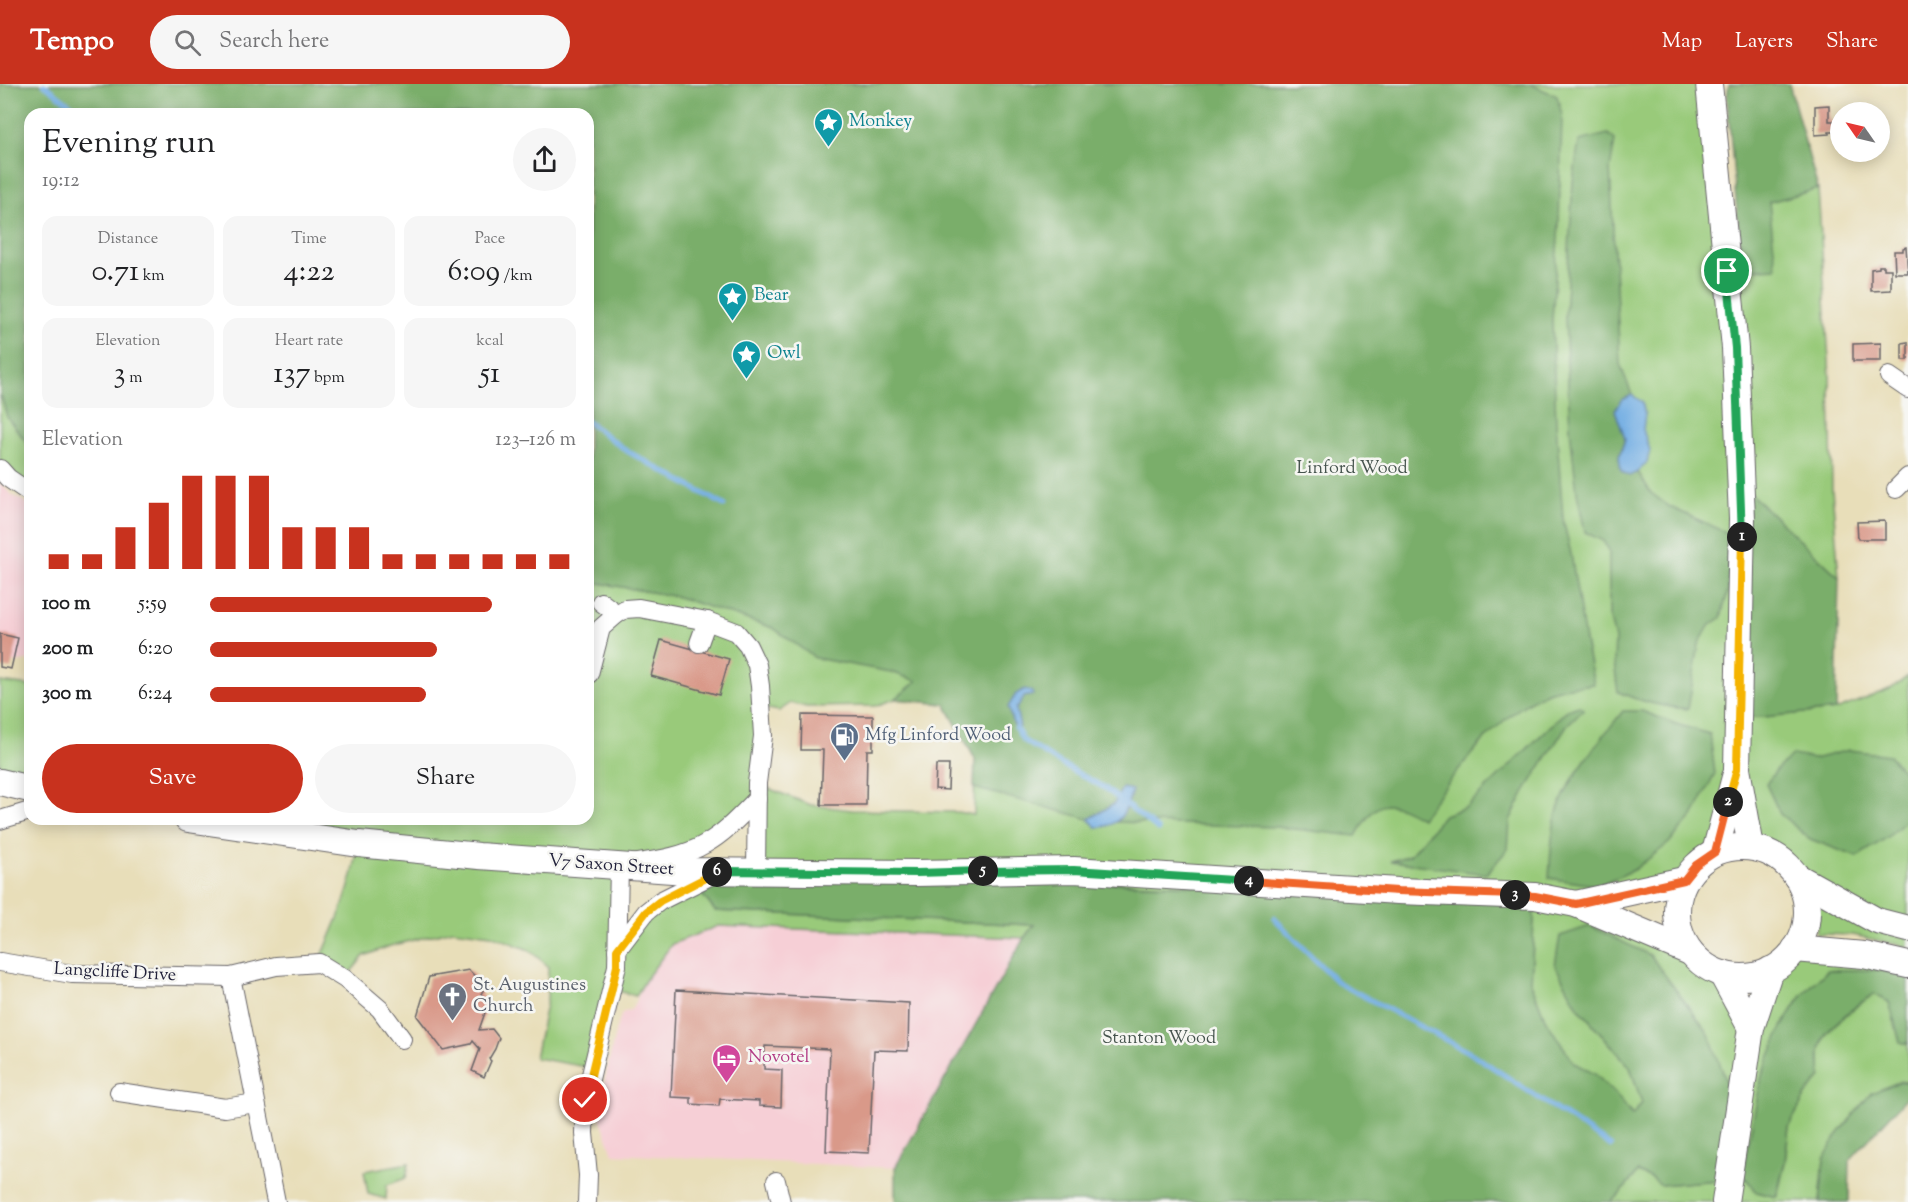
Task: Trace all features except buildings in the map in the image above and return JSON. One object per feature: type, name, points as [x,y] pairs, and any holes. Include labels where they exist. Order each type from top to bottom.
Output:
[{"type":"street","points":[[1709,84],[1735,348],[1742,519],[1737,759],[1751,847]]},
{"type":"street","points":[[1889,376],[1908,389]]},
{"type":"street","points":[[0,469],[8,478],[24,489]]},
{"type":"street","points":[[601,602],[617,614]]},
{"type":"street","points":[[594,656],[602,628],[625,609],[639,608],[707,621],[736,632],[748,646],[757,664],[763,736],[757,783],[756,871]]},
{"type":"street","points":[[699,643],[707,621]]},
{"type":"street","points":[[1715,852],[1737,759]]},
{"type":"street","points":[[587,1202],[585,1100],[617,966],[619,866],[673,856],[704,845],[733,824],[757,799]]},
{"type":"street","points":[[0,820],[24,813]]},
{"type":"street","name":"V7 Saxon Street","points":[[229,825],[359,844],[479,856],[686,871],[917,873],[1074,870],[1398,891],[1504,894],[1549,898],[1576,904],[1690,952]]},
{"type":"street","points":[[1732,847],[1751,847],[1767,851],[1784,862],[1796,876],[1804,894],[1807,913],[1804,932],[1785,961],[1770,970],[1746,977],[1722,974],[1706,966],[1690,952],[1681,936],[1677,917],[1678,898],[1684,880],[1696,865],[1715,852],[1732,847]]},
{"type":"street","points":[[617,950],[646,912],[660,901],[721,871]]},
{"type":"street","points":[[1796,876],[1877,921],[1904,927]]},
{"type":"street","name":"V7 Saxon Street","points":[[1576,904],[1684,880]]},
{"type":"street","points":[[1795,949],[1864,955],[1897,962]]},
{"type":"street","name":"Langcliffe Drive","points":[[0,962],[72,974],[231,977],[276,966],[319,963],[339,974],[381,1009],[402,1039]]},
{"type":"street","points":[[1727,1191],[1750,1028],[1770,970]]},
{"type":"street","points":[[1722,974],[1750,1028]]},
{"type":"street","points":[[231,977],[276,1202]]},
{"type":"street","points":[[119,1092],[225,1108],[255,1103]]},
{"type":"street","points":[[775,1201],[776,1181]]},
{"type":"shaded area","points":[[0,483],[12,495],[24,502],[24,661],[16,663],[0,660]]},
{"type":"shaded area","points":[[718,926],[1024,938],[895,1168],[613,1154],[598,1111],[616,1029],[622,1013],[632,1009],[646,979],[672,944]]},
{"type":"green space","name":"Linford Wood","points":[[0,84],[1709,84],[1728,271],[1775,267],[1768,202],[1818,189],[1830,377],[1832,489],[1839,577],[1742,486],[1742,717],[1836,710],[1892,688],[1908,676],[1908,928],[1796,876],[1776,858],[1751,847],[1737,771],[1715,852],[1696,865],[1684,880],[1578,903],[1690,952],[1706,966],[1722,974],[1750,1027],[1770,970],[1784,961],[1795,949],[1908,965],[1908,978],[1880,970],[1828,970],[1802,995],[1782,1027],[1757,1192],[1777,1197],[1785,1162],[1789,1126],[1806,1095],[1821,1077],[1820,1053],[1827,1034],[1846,1015],[1874,994],[1889,1002],[1900,1042],[1908,1044],[1908,1083],[1901,1081],[1824,1159],[1820,1202],[1610,1202],[1619,1195],[1638,1172],[1660,1185],[1729,1179],[1578,1007],[1630,1067],[1642,1103],[1633,1116],[1600,1079],[1574,1063],[1546,1022],[1531,983],[1535,896],[756,871],[757,800],[704,845],[619,866],[617,949],[646,912],[694,884],[715,911],[1034,925],[1024,938],[718,926],[672,944],[636,996],[612,989],[592,1068],[535,1058],[547,1000],[548,966],[529,950],[491,935],[453,930],[390,946],[364,956],[345,979],[319,963],[348,890],[358,844],[229,825],[594,825],[594,108],[24,108],[24,488],[0,469]],"holes":[[[895,699],[945,704],[975,759],[974,815],[958,812],[852,810],[811,805],[757,784],[762,708],[779,711],[791,703],[806,707],[875,706]]]},
{"type":"green space","name":"Linford Wood","points":[[0,84],[1530,84],[1557,96],[1562,115],[1559,224],[1552,320],[1556,423],[1563,519],[1594,684],[1548,692],[1511,715],[1478,747],[1421,818],[1398,807],[1382,806],[1370,815],[1356,836],[1276,827],[1117,822],[1126,809],[1132,790],[1122,788],[1114,804],[1089,819],[974,788],[975,759],[945,704],[895,699],[917,681],[891,672],[815,658],[773,628],[678,597],[594,582],[594,108],[24,108],[24,439],[7,417],[0,392]]},
{"type":"green space","points":[[1729,84],[1789,84],[1818,189],[1769,202],[1776,268],[1742,270],[1727,97]]},
{"type":"green space","points":[[1608,134],[1615,140],[1610,169],[1620,364],[1632,395],[1622,400],[1625,439],[1619,457],[1629,475],[1638,472],[1651,493],[1670,507],[1730,534],[1728,590],[1721,618],[1709,626],[1699,644],[1688,709],[1652,704],[1618,692],[1614,662],[1615,639],[1609,615],[1609,550],[1603,541],[1585,532],[1577,493],[1570,429],[1565,317],[1573,182],[1579,141]]},
{"type":"green space","points":[[1741,485],[1839,577],[1836,710],[1742,717]]},
{"type":"green space","points":[[0,682],[24,685],[24,780],[0,782]]},
{"type":"green space","points":[[1579,706],[1584,709],[1567,725],[1525,791],[1510,820],[1508,849],[1486,874],[1391,861],[1410,855],[1444,815],[1466,807],[1567,710]]},
{"type":"green space","points":[[1623,711],[1642,711],[1710,734],[1715,774],[1693,816],[1669,843],[1635,869],[1600,886],[1549,878],[1553,831],[1560,804],[1580,767]]},
{"type":"green space","points":[[1849,750],[1889,755],[1908,777],[1908,819],[1888,837],[1857,857],[1810,839],[1780,814],[1766,784],[1778,768],[1793,755],[1814,759]]},
{"type":"green space","name":"Stanton Wood","points":[[721,871],[1535,896],[1531,983],[1546,1021],[1574,1063],[1595,1074],[1619,1098],[1632,1116],[1642,1103],[1630,1067],[1578,1007],[1555,965],[1560,936],[1590,926],[1650,955],[1709,1034],[1738,1113],[1729,1179],[1660,1185],[1638,1172],[1619,1195],[1610,1202],[895,1202],[895,1168],[1024,938],[1034,925],[715,911],[694,884]]},
{"type":"green space","points":[[1819,902],[1908,937],[1908,947],[1853,935],[1816,934]]},
{"type":"green space","points":[[1828,970],[1880,970],[1908,978],[1908,1044],[1900,1042],[1889,1002],[1874,994],[1838,1021],[1826,1034],[1820,1048],[1821,1077],[1806,1095],[1789,1126],[1785,1162],[1776,1197],[1757,1192],[1742,1174],[1762,1075],[1782,1027],[1802,995]]},
{"type":"green space","points":[[1901,1081],[1908,1083],[1908,1096],[1850,1160],[1849,1202],[1820,1202],[1824,1159],[1836,1137],[1871,1093]]},
{"type":"green space","points":[[409,1163],[406,1178],[387,1185],[386,1199],[368,1194],[364,1171]]},
{"type":"water","points":[[1632,395],[1642,402],[1645,414],[1643,430],[1650,450],[1647,462],[1638,472],[1629,476],[1621,471],[1619,457],[1625,439],[1615,410],[1622,400]]},
{"type":"water","points":[[1025,689],[1033,695],[1024,697],[1016,709],[1020,727],[1016,728],[1008,707],[1016,694]]},
{"type":"water","points":[[1122,788],[1132,790],[1121,817],[1111,825],[1096,827],[1089,819],[1114,804]]},
{"type":"waterway","points":[[44,84],[75,108]]},
{"type":"waterway","points":[[594,426],[627,451],[724,505]]},
{"type":"waterway","points":[[1016,728],[1023,740],[1105,788],[1158,830]]},
{"type":"waterway","points":[[1274,918],[1337,982],[1474,1055],[1611,1146]]},
{"type":"place","name":"Monkey","points":[[828,148]]},
{"type":"place","name":"Bear","points":[[733,322]]},
{"type":"place","name":"Owl","points":[[746,380]]},
{"type":"place","name":"Mfg Linford Wood","points":[[844,762]]},
{"type":"place","name":"St. Augustines Church","points":[[452,1022]]},
{"type":"place","name":"Novotel","points":[[727,1084]]},
{"type":"route","points":[[585,1100],[617,966],[617,950],[646,912],[660,901],[721,871],[917,873],[1074,870],[1398,891],[1535,896],[1576,904],[1684,880],[1696,865],[1715,852],[1737,769],[1742,519],[1735,348],[1727,271]]}]
